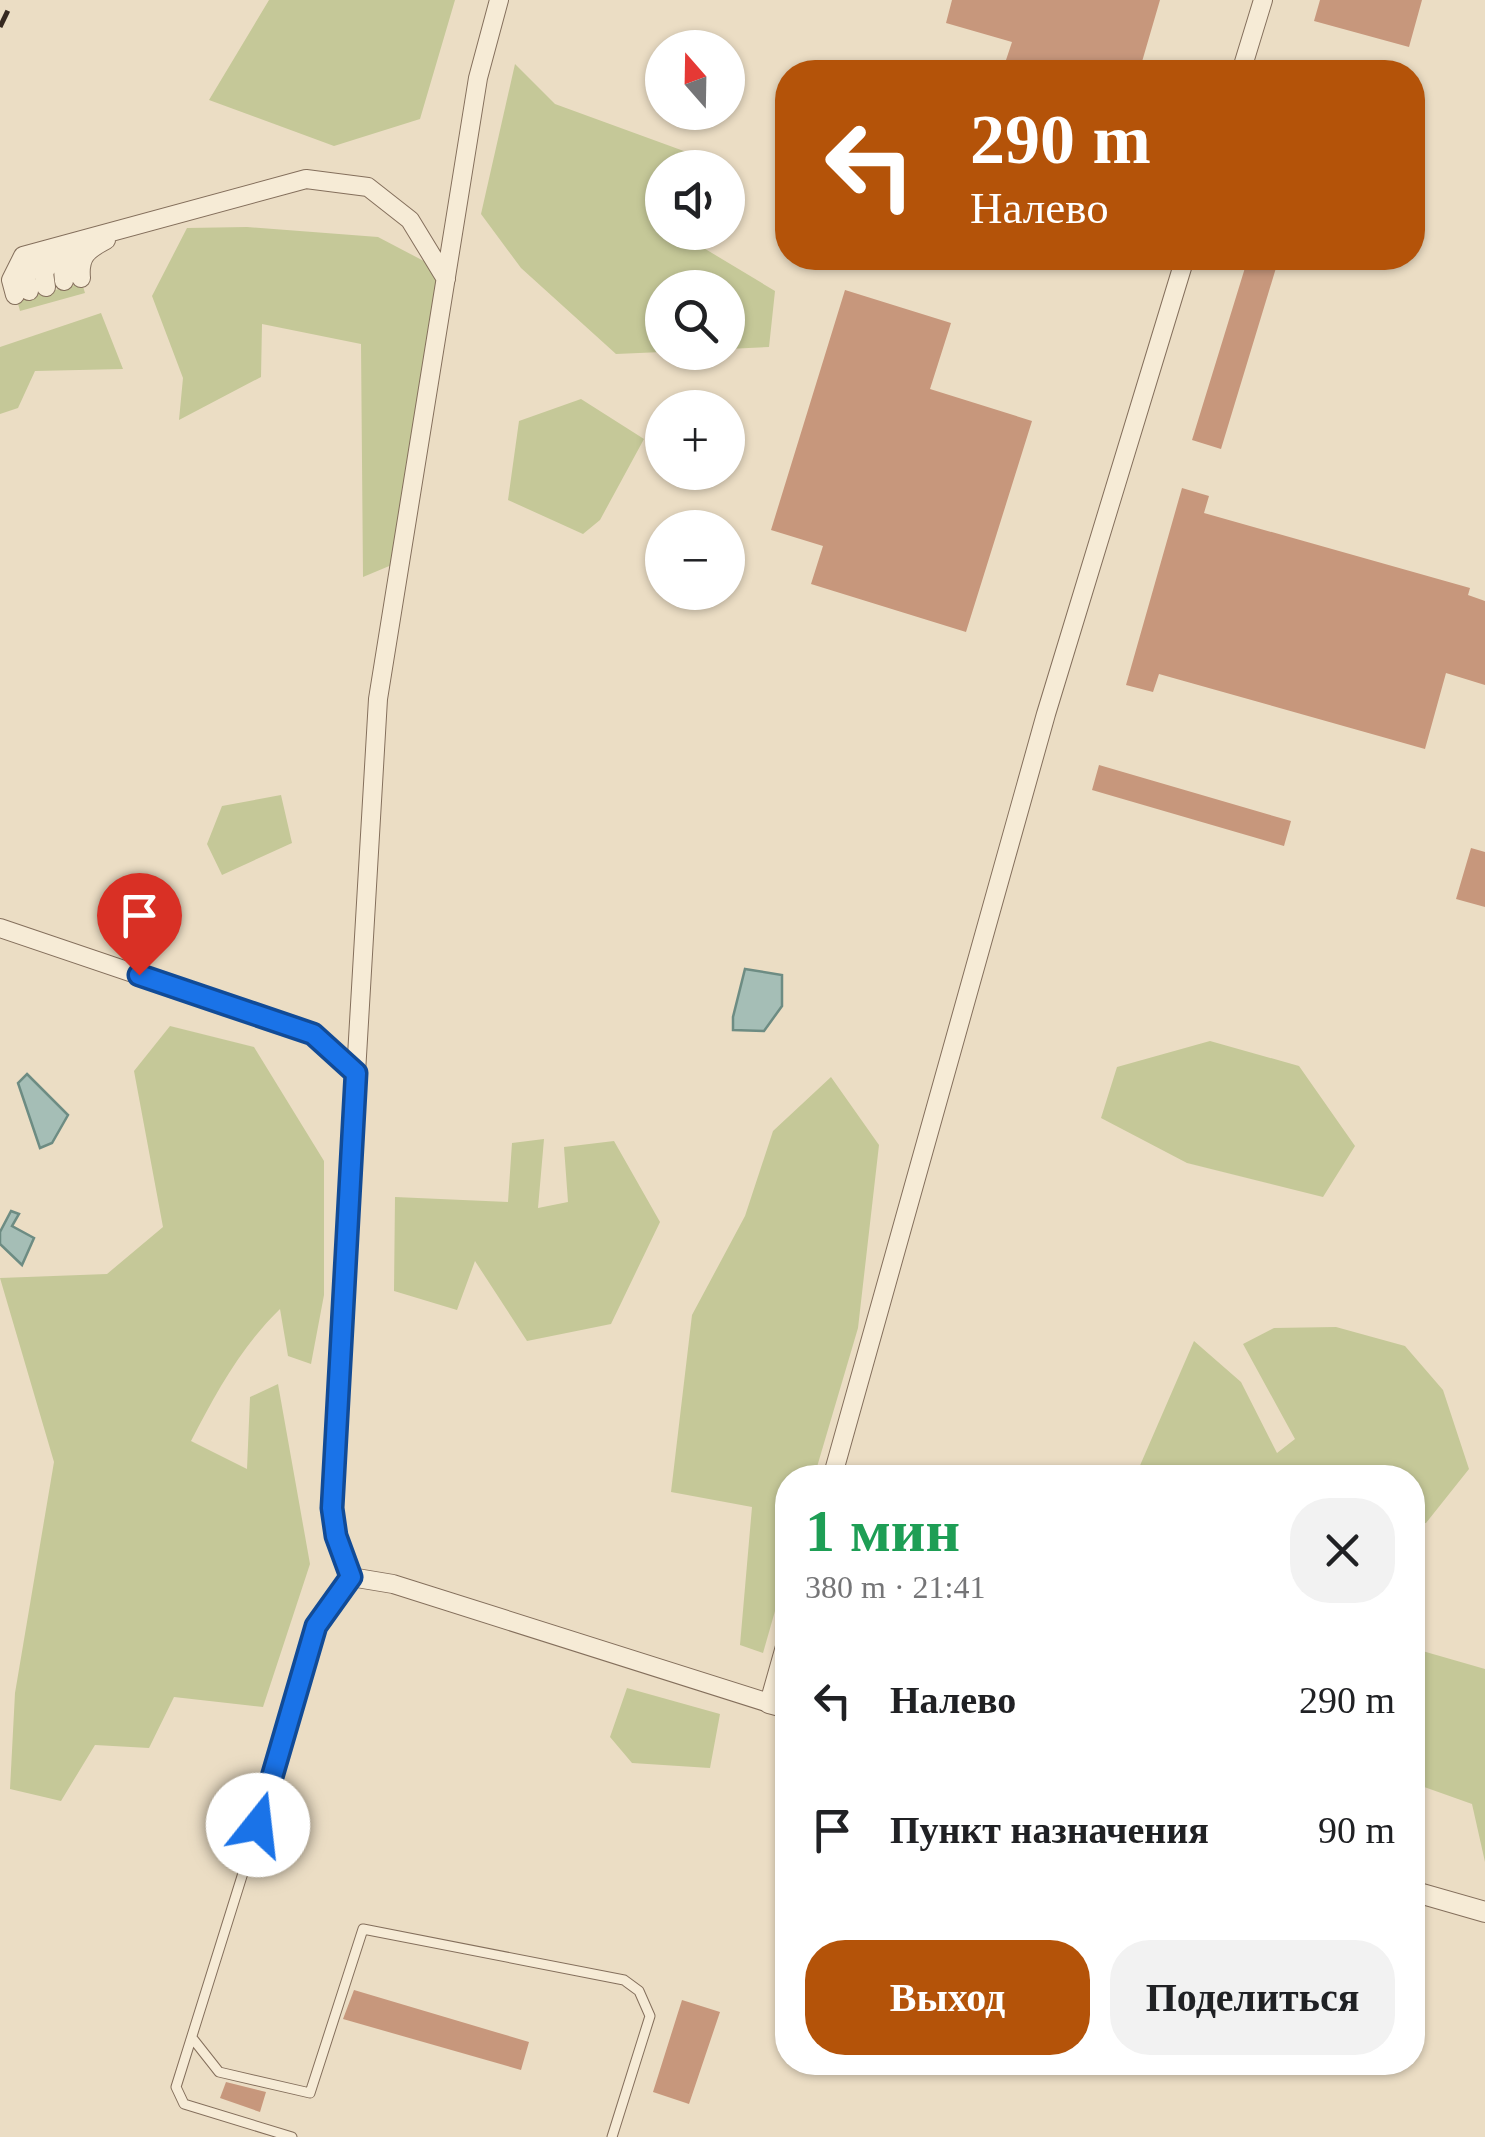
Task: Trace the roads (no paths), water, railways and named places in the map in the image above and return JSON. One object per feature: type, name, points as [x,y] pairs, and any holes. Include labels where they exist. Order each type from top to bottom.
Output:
[{"type":"street","points":[[351,1577],[336,1536],[332,1508],[378,698],[478,78],[499,0]]},
{"type":"street","points":[[1245,60],[1263,0]]},
{"type":"street","points":[[118,231],[86,251],[80,263],[47,286],[11,280],[23,256],[306,180],[368,187],[410,220],[446,279]]},
{"type":"street","points":[[47,286],[74,258],[56,248]]},
{"type":"street","points":[[47,286],[44,272],[56,248]]},
{"type":"street","points":[[836,1465],[1046,714],[1181,270]]},
{"type":"street","points":[[0,928],[313,1034],[356,1073]]},
{"type":"street","points":[[351,1577],[393,1584],[775,1705]]},
{"type":"street","points":[[258,1825],[316,1626],[351,1577]]},
{"type":"street","points":[[1425,1895],[1485,1912]]},
{"type":"lane","points":[[258,1825],[176,2087],[184,2104],[292,2137]]},
{"type":"lane","points":[[193,2039],[220,2072],[310,2093],[363,1930],[624,1980],[638,1991],[650,2016],[612,2137]]},
{"type":"water","points":[[745,969],[782,975],[782,1006],[764,1031],[733,1030]]},
{"type":"water","points":[[27,1074],[68,1115],[52,1143],[40,1148],[18,1083]]},
{"type":"water","points":[[11,1211],[19,1214],[12,1226],[34,1238],[22,1265],[0,1244],[0,1232]]},
{"type":"railway","points":[[0,27],[13,0]]}]
